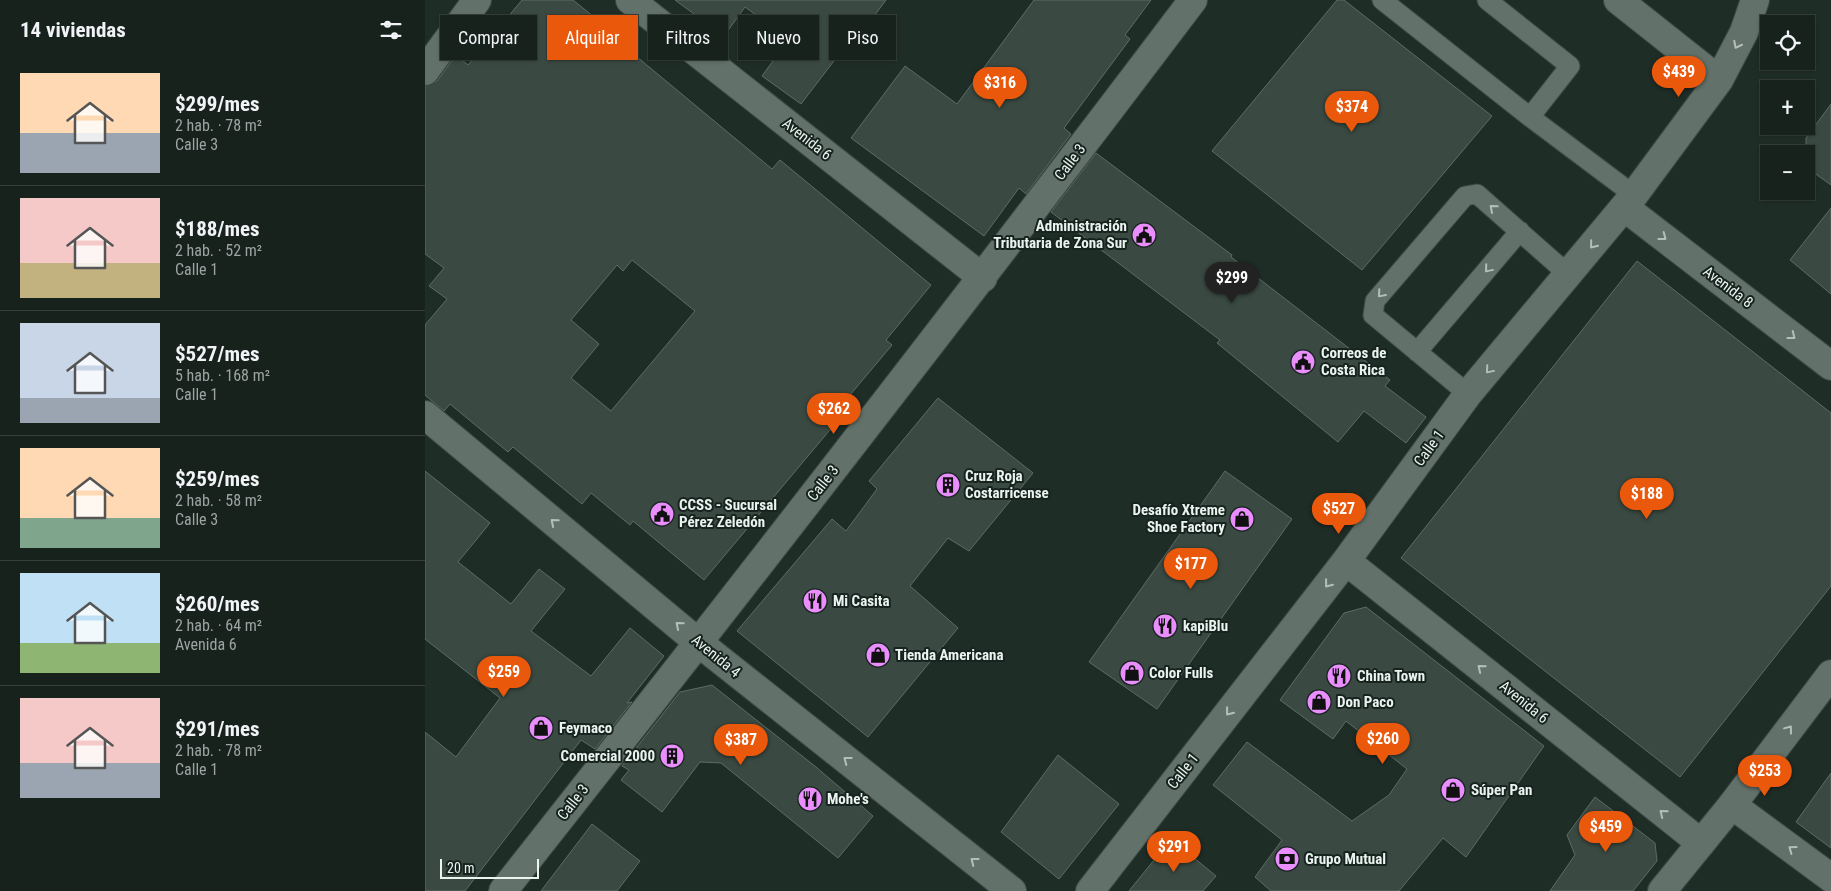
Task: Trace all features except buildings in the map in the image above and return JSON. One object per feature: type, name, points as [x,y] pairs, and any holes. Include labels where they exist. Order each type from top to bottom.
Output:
[{"type":"street","points":[[425,71],[477,0]]},
{"type":"street","name":"Avenida 6","points":[[631,0],[983,278]]},
{"type":"street","name":"Calle 3","points":[[503,891],[983,278],[1193,0]]},
{"type":"street","points":[[1618,0],[1719,80]]},
{"type":"street","name":"Calle 1","points":[[1090,891],[1346,561],[1468,394],[1629,201],[1719,80],[1743,32],[1755,0]]},
{"type":"street","name":"Avenida 8","points":[[1629,201],[1831,366]]},
{"type":"street","name":"Avenida 4","points":[[425,415],[699,643],[1012,891]]},
{"type":"street","name":"Avenida 6","points":[[1346,561],[1701,843]]},
{"type":"street","points":[[1662,891],[1732,805],[1831,674]]},
{"type":"street","points":[[1732,805],[1831,878]]},
{"type":"lane","points":[[1383,0],[1530,117],[1629,201]]},
{"type":"lane","points":[[1487,0],[1570,66],[1530,117]]},
{"type":"lane","points":[[1468,394],[1373,315],[1375,302],[1465,196],[1477,194],[1569,275]]},
{"type":"lane","points":[[1417,352],[1520,232]]},
{"type":"place","name":"Administración Tributaria de Zona Sur","points":[[1144,235]]},
{"type":"place","name":"Correos de Costa Rica","points":[[1303,362]]},
{"type":"place","name":"Cruz Roja Costarricense","points":[[948,485]]},
{"type":"place","name":"CCSS - Sucursal Pérez Zeledón","points":[[662,514]]},
{"type":"place","name":"Desafío Xtreme Shoe Factory","points":[[1242,519]]},
{"type":"place","name":"Mi Casita","points":[[815,601]]},
{"type":"place","name":"kapiBlu","points":[[1165,626]]},
{"type":"place","name":"Tienda Americana","points":[[878,655]]},
{"type":"place","name":"Color Fulls","points":[[1132,673]]},
{"type":"place","name":"China Town","points":[[1339,676]]},
{"type":"place","name":"Don Paco","points":[[1319,702]]},
{"type":"place","name":"Feymaco","points":[[541,728]]},
{"type":"place","name":"Comercial 2000","points":[[672,756]]},
{"type":"place","name":"Súper Pan","points":[[1453,790]]},
{"type":"place","name":"Mohe's","points":[[810,799]]},
{"type":"place","name":"Grupo Mutual","points":[[1287,859]]}]
